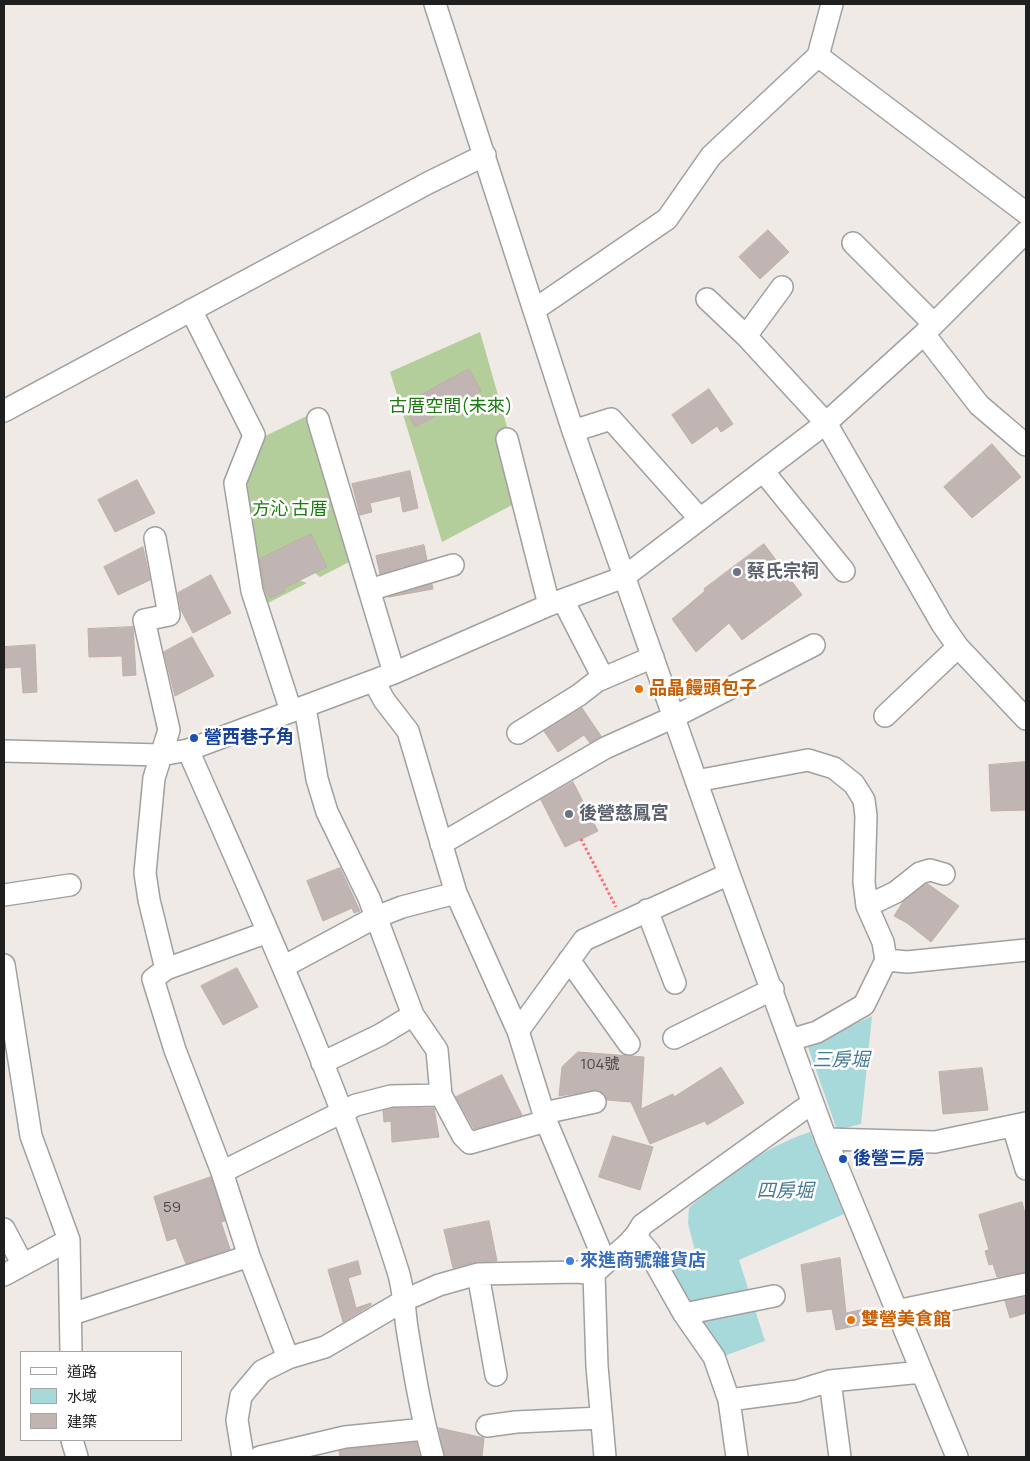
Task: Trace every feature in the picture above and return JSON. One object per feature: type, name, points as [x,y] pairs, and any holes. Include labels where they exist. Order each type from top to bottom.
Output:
[{"type":"street","points":[[435,4],[574,431],[729,874],[773,989],[826,1138],[956,1457]]},
{"type":"street","points":[[534,310],[667,219],[711,156],[818,56],[832,4]]},
{"type":"street","points":[[818,56],[1026,214]]},
{"type":"street","points":[[4,411],[428,183],[485,155]]},
{"type":"street","points":[[4,751],[161,756],[188,750],[374,681],[556,602],[624,577],[826,423],[929,329],[1026,232]]},
{"type":"street","points":[[853,243],[929,329],[979,405],[1025,442]]},
{"type":"street","points":[[746,336],[782,287]]},
{"type":"street","points":[[707,299],[746,336],[826,423],[942,624],[958,647],[1026,719]]},
{"type":"street","points":[[191,310],[254,435],[235,483],[252,591],[298,709],[327,812],[369,898],[374,918],[413,1015],[438,1050],[441,1095],[463,1136],[470,1143],[594,1102]]},
{"type":"street","points":[[318,419],[394,673]]},
{"type":"street","points":[[574,431],[611,419],[700,519]]},
{"type":"street","points":[[507,439],[556,602],[599,670]]},
{"type":"street","points":[[763,472],[844,571]]},
{"type":"street","points":[[155,538],[169,616],[144,620],[168,730],[154,778],[145,873],[148,900],[166,969]]},
{"type":"street","points":[[369,590],[453,565]]},
{"type":"street","points":[[441,844],[605,748],[674,717],[814,645]]},
{"type":"street","points":[[885,716],[958,647]]},
{"type":"street","points":[[518,732],[579,695],[597,681],[653,657]]},
{"type":"street","points":[[374,681],[384,700],[408,731],[456,893],[518,1031],[545,1117],[599,1268],[597,1366],[605,1457]]},
{"type":"street","points":[[188,750],[283,967],[322,1063],[398,1269],[405,1300],[406,1321],[425,1429],[433,1457]]},
{"type":"street","points":[[696,780],[808,760],[834,768],[854,784],[864,800],[866,816],[864,882],[867,906],[883,942],[886,960],[864,1005],[817,1032],[790,1040]]},
{"type":"street","points":[[867,906],[896,892],[920,873],[930,870],[944,874]]},
{"type":"street","points":[[518,1031],[584,940],[624,920],[729,874]]},
{"type":"street","points":[[4,896],[70,885]]},
{"type":"street","points":[[283,967],[374,918],[402,907],[456,893]]},
{"type":"street","points":[[647,910],[674,983]]},
{"type":"street","points":[[268,932],[166,969],[153,980],[175,1050],[222,1172],[249,1256],[288,1358]]},
{"type":"street","points":[[886,960],[908,962],[1025,955]]},
{"type":"street","points":[[569,960],[629,1044]]},
{"type":"street","points":[[4,965],[31,1136],[69,1240],[72,1314],[71,1351]]},
{"type":"street","points":[[674,1038],[773,989]]},
{"type":"street","points":[[322,1063],[380,1035],[413,1015]]},
{"type":"street","points":[[222,1172],[356,1105],[391,1096],[441,1095]]},
{"type":"street","points":[[243,1457],[237,1420],[241,1396],[262,1370],[288,1358],[325,1347],[405,1300],[440,1285],[478,1274],[578,1272],[599,1268],[636,1237],[642,1225],[812,1102]]},
{"type":"street","points":[[826,1138],[935,1142],[1020,1124],[1026,1169]]},
{"type":"street","points":[[4,1229],[23,1265]]},
{"type":"street","points":[[636,1237],[649,1252],[684,1314],[714,1357],[729,1400],[737,1457]]},
{"type":"street","points":[[4,1275],[69,1240]]},
{"type":"street","points":[[72,1314],[249,1256]]},
{"type":"street","points":[[478,1274],[496,1376]]},
{"type":"street","points":[[896,1311],[1026,1284]]},
{"type":"street","points":[[684,1314],[774,1296]]},
{"type":"street","points":[[729,1400],[797,1391],[830,1381],[922,1372]]},
{"type":"street","points":[[830,1381],[840,1457]]},
{"type":"street","points":[[487,1426],[516,1422],[602,1418]]},
{"type":"street","points":[[260,1457],[345,1437],[425,1429]]},
{"type":"street","points":[[72,1441],[77,1457]]},
{"type":"path","points":[[581,839],[624,920]]},
{"type":"green space","name":"古厝空間(未來)","points":[[480,332],[527,497],[442,542],[390,372]]},
{"type":"green space","name":"方沁 古厝","points":[[313,413],[353,560],[320,577],[315,573],[307,557],[299,580],[307,583],[262,606],[241,479],[257,440]]},
{"type":"water","name":"三房堀","points":[[872,1016],[861,1124],[837,1130],[808,1047]]},
{"type":"water","name":"四房堀","points":[[810,1132],[844,1214],[739,1260],[765,1341],[705,1363],[660,1267],[696,1255],[688,1223],[689,1208],[716,1185],[761,1154]]},
{"type":"building","points":[[768,230],[789,252],[760,279],[739,257]]},
{"type":"building","points":[[469,369],[481,391],[415,427],[403,405]]},
{"type":"building","points":[[709,389],[733,424],[721,432],[717,426],[692,444],[672,415]]},
{"type":"building","points":[[992,444],[1021,477],[972,518],[944,487]]},
{"type":"building","points":[[410,471],[418,508],[403,512],[400,496],[370,503],[372,512],[360,515],[352,484]]},
{"type":"building","points":[[137,480],[155,513],[115,532],[98,500]]},
{"type":"building","points":[[311,534],[327,567],[284,588],[285,591],[270,598],[264,586],[260,559]]},
{"type":"building","points":[[764,544],[802,595],[742,640],[729,623],[696,652],[672,619],[705,591],[704,589]]},
{"type":"building","points":[[424,545],[427,560],[380,574],[376,556]]},
{"type":"building","points":[[143,547],[150,580],[118,595],[104,567]]},
{"type":"building","points":[[211,575],[231,613],[193,633],[181,610],[178,593]]},
{"type":"building","points":[[432,584],[433,589],[389,597]]},
{"type":"building","points":[[133,627],[136,675],[123,676],[122,656],[89,657],[88,629]]},
{"type":"building","points":[[192,637],[214,676],[175,696],[164,652]]},
{"type":"building","points":[[35,645],[37,692],[23,693],[21,667],[4,668],[4,647]]},
{"type":"building","points":[[582,708],[601,736],[590,743],[584,735],[558,752],[544,731]]},
{"type":"building","points":[[1026,762],[1026,810],[991,811],[989,765]]},
{"type":"building","name":"後營慈鳳宮","points":[[573,782],[598,831],[565,847],[541,800]]},
{"type":"building","points":[[340,868],[360,911],[354,913],[352,908],[323,921],[307,881]]},
{"type":"building","points":[[926,884],[959,906],[931,942],[907,923],[894,916],[903,902]]},
{"type":"building","points":[[237,968],[258,1007],[223,1025],[201,986]]},
{"type":"building","points":[[578,1052],[644,1057],[641,1109],[673,1094],[674,1097],[721,1067],[744,1103],[707,1125],[705,1121],[650,1144],[631,1102],[607,1100],[605,1094],[598,1090],[559,1096],[562,1067]]},
{"type":"building","points":[[982,1068],[988,1110],[943,1114],[939,1072]]},
{"type":"building","points":[[502,1075],[522,1115],[474,1129],[456,1097]]},
{"type":"building","points":[[393,1108],[434,1108],[439,1137],[392,1142],[391,1121],[384,1122],[383,1111]]},
{"type":"building","points":[[613,1136],[653,1147],[640,1190],[599,1177]]},
{"type":"building","points":[[211,1177],[225,1221],[221,1222],[230,1249],[186,1264],[176,1238],[167,1241],[154,1197]]},
{"type":"building","points":[[1022,1202],[1026,1217],[1026,1272],[997,1277],[993,1264],[989,1265],[985,1251],[989,1250],[979,1215]]},
{"type":"building","points":[[489,1221],[497,1261],[476,1262],[453,1268],[444,1230]]},
{"type":"building","points":[[840,1258],[846,1313],[865,1309],[868,1323],[836,1330],[832,1309],[807,1312],[801,1265]]},
{"type":"building","points":[[358,1261],[361,1274],[348,1278],[356,1308],[371,1303],[371,1305],[343,1322],[328,1270]]},
{"type":"building","points":[[1026,1297],[1026,1313],[1010,1318],[1005,1301]]},
{"type":"building","points":[[439,1428],[484,1438],[482,1457],[445,1457]]},
{"type":"building","points":[[416,1442],[420,1457],[340,1457],[339,1451],[347,1449]]},
{"type":"place","name":"蔡氏宗祠","points":[[737,572]]},
{"type":"place","name":"品晶饅頭包子","points":[[639,689]]},
{"type":"place","name":"營西巷子角","points":[[194,738]]},
{"type":"place","name":"後營慈鳳宮","points":[[569,814]]},
{"type":"place","name":"後營三房","points":[[843,1159]]},
{"type":"place","name":"來進商號雜貨店","points":[[570,1261]]},
{"type":"place","name":"雙營美食館","points":[[851,1320]]}]
